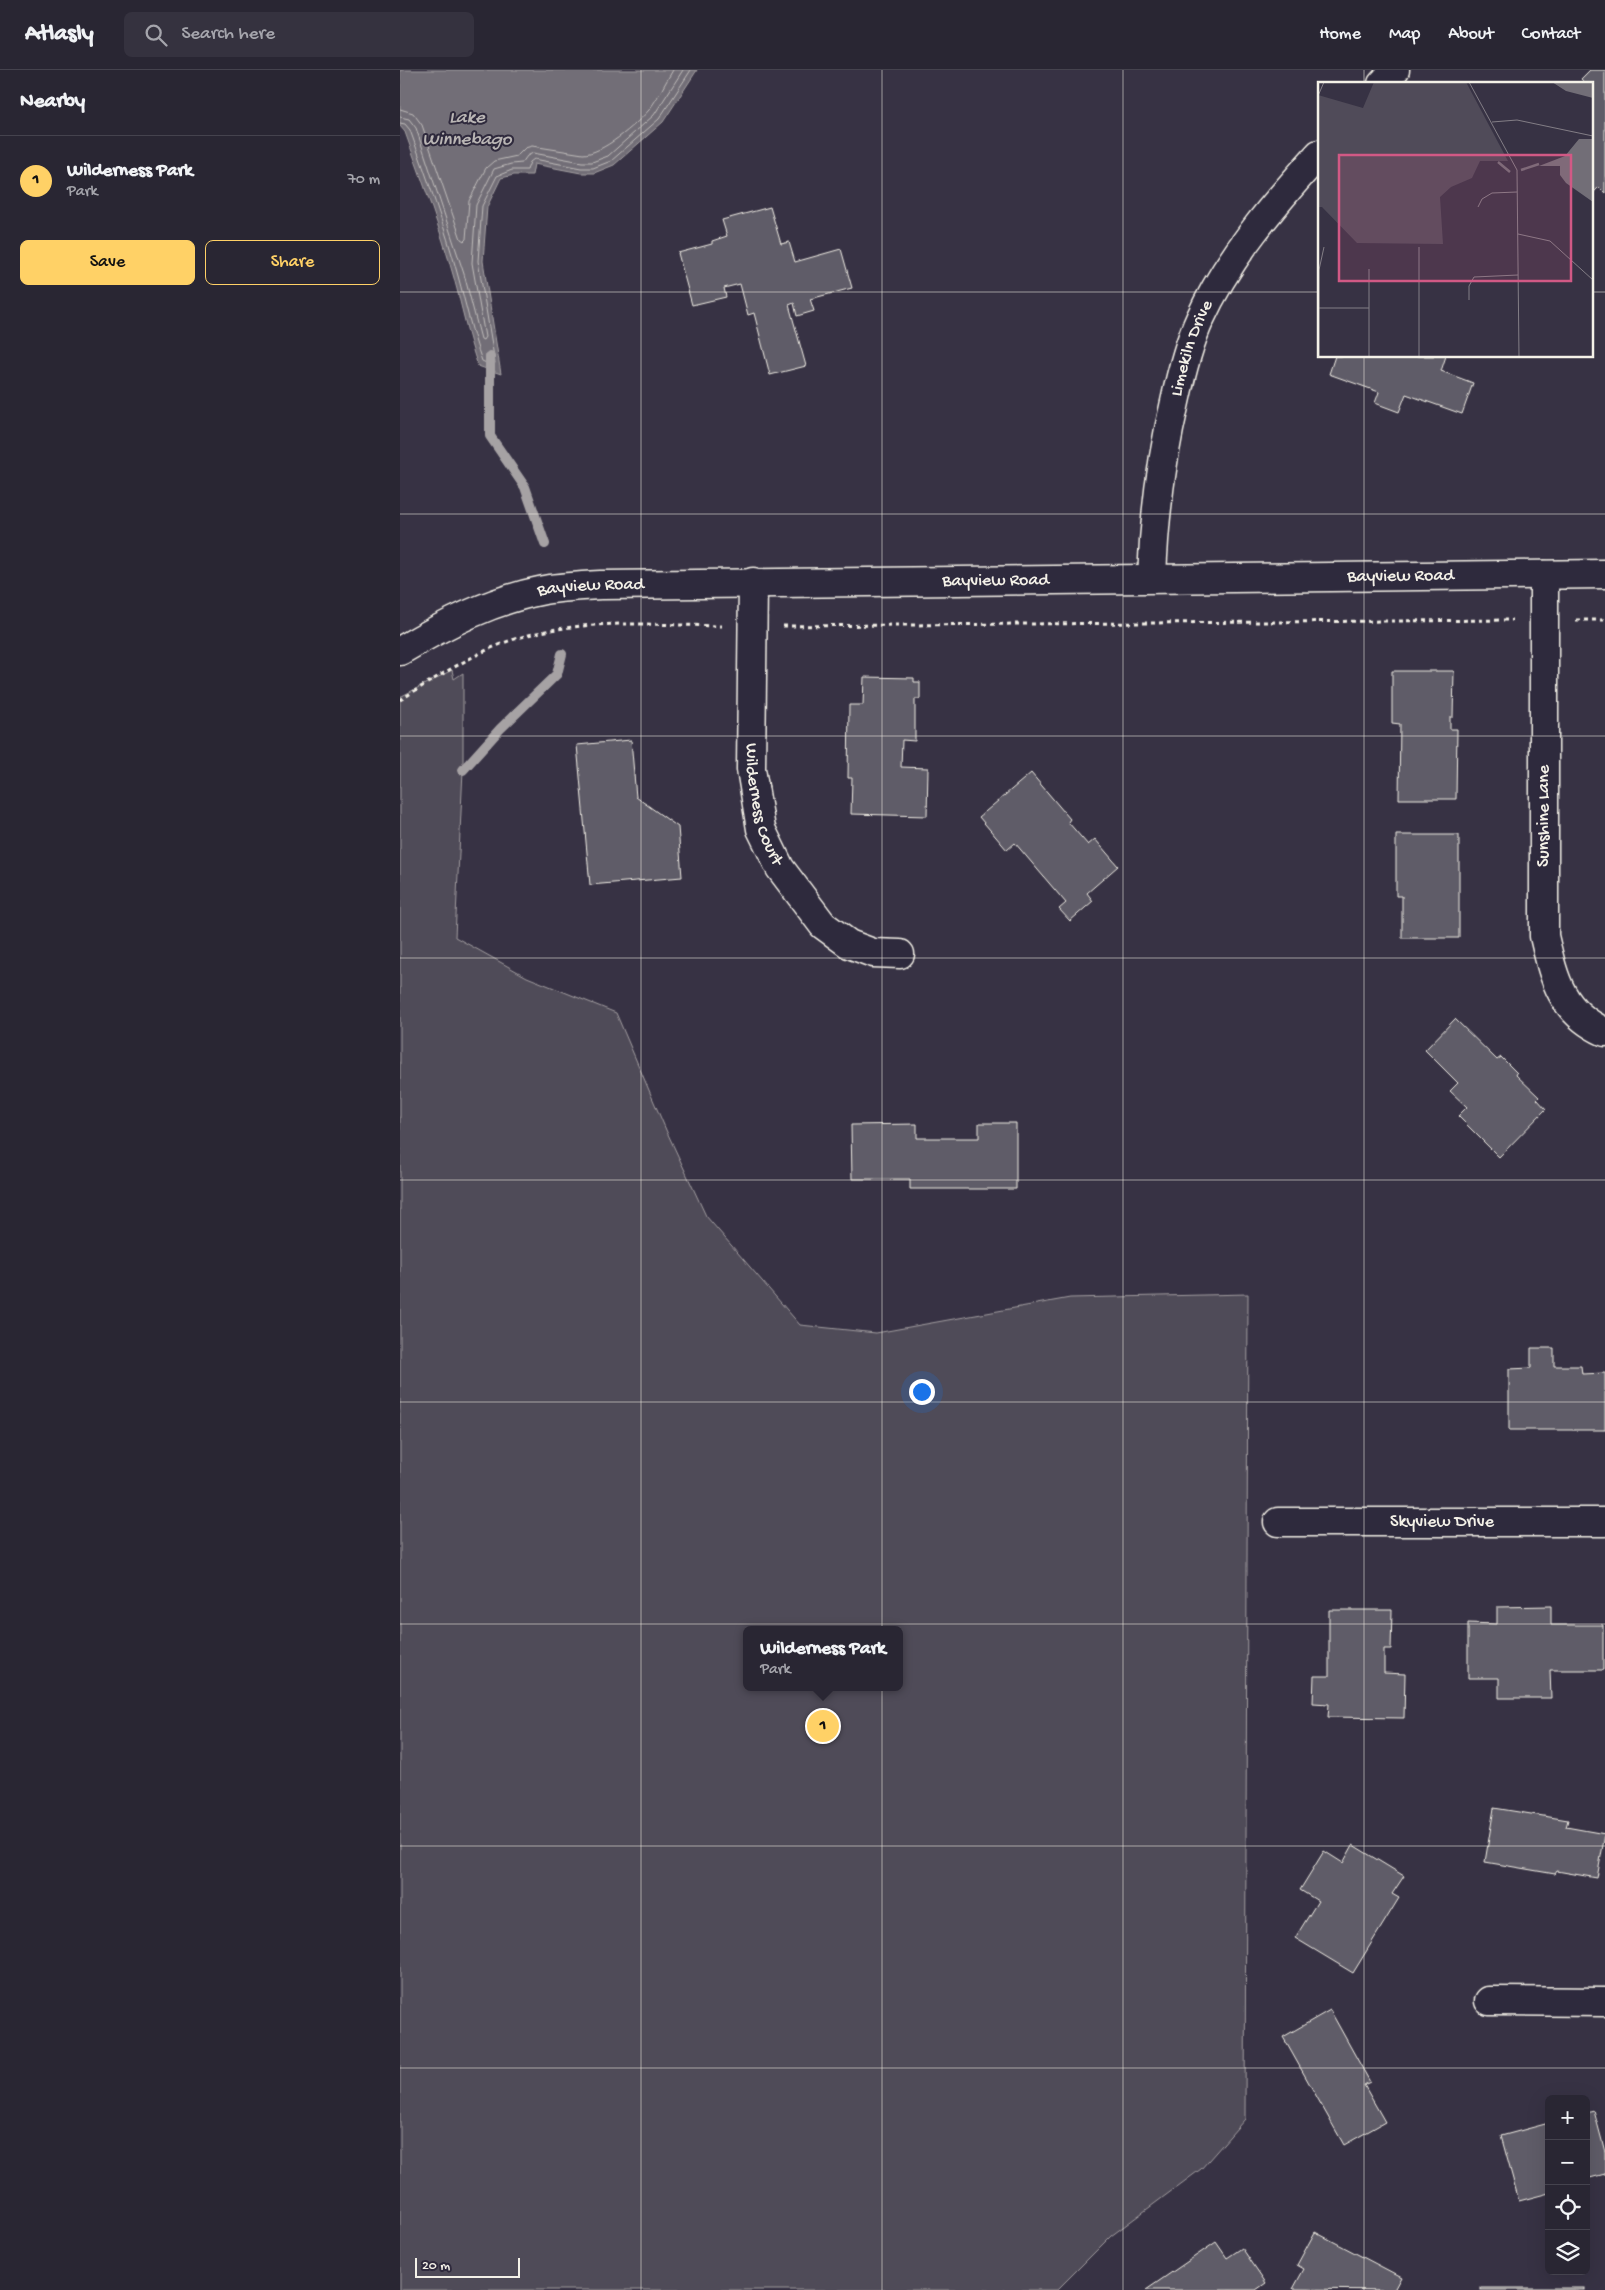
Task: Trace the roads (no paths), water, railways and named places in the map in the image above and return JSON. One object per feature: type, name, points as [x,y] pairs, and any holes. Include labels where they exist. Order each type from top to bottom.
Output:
[{"type":"street","points":[[1384,82],[1394,70]]},
{"type":"street","name":"Limekiln Drive","points":[[1152,578],[1153,531],[1163,455],[1183,370],[1200,319],[1224,274],[1268,211],[1318,155]]},
{"type":"street","name":"Bayview Road","points":[[400,651],[465,615],[545,590],[602,585],[1605,574]]},
{"type":"street","name":"Sunshine Lane","points":[[1544,575],[1544,936],[1553,974],[1566,1002],[1589,1025],[1605,1032]]},
{"type":"street","name":"Wilderness Court","points":[[753,582],[751,769],[761,829],[780,868],[823,925],[849,944],[873,953],[900,954]]},
{"type":"street","name":"Skyview Drive","points":[[1278,1522],[1605,1522]]},
{"type":"street","points":[[1489,2001],[1605,2002]]},
{"type":"water","name":"Lake Winnebago","points":[[400,70],[697,70],[663,122],[614,165],[594,173],[581,173],[534,164],[532,175],[514,175],[501,178],[487,207],[483,261],[501,374],[478,366],[431,204],[405,132],[400,126]]},
{"type":"waterway","points":[[490,356],[490,436],[525,487],[545,544]]},
{"type":"waterway","points":[[463,770],[500,729],[557,674],[562,654]]},
{"type":"place","name":"Wilderness Park","points":[[823,1726]]}]
